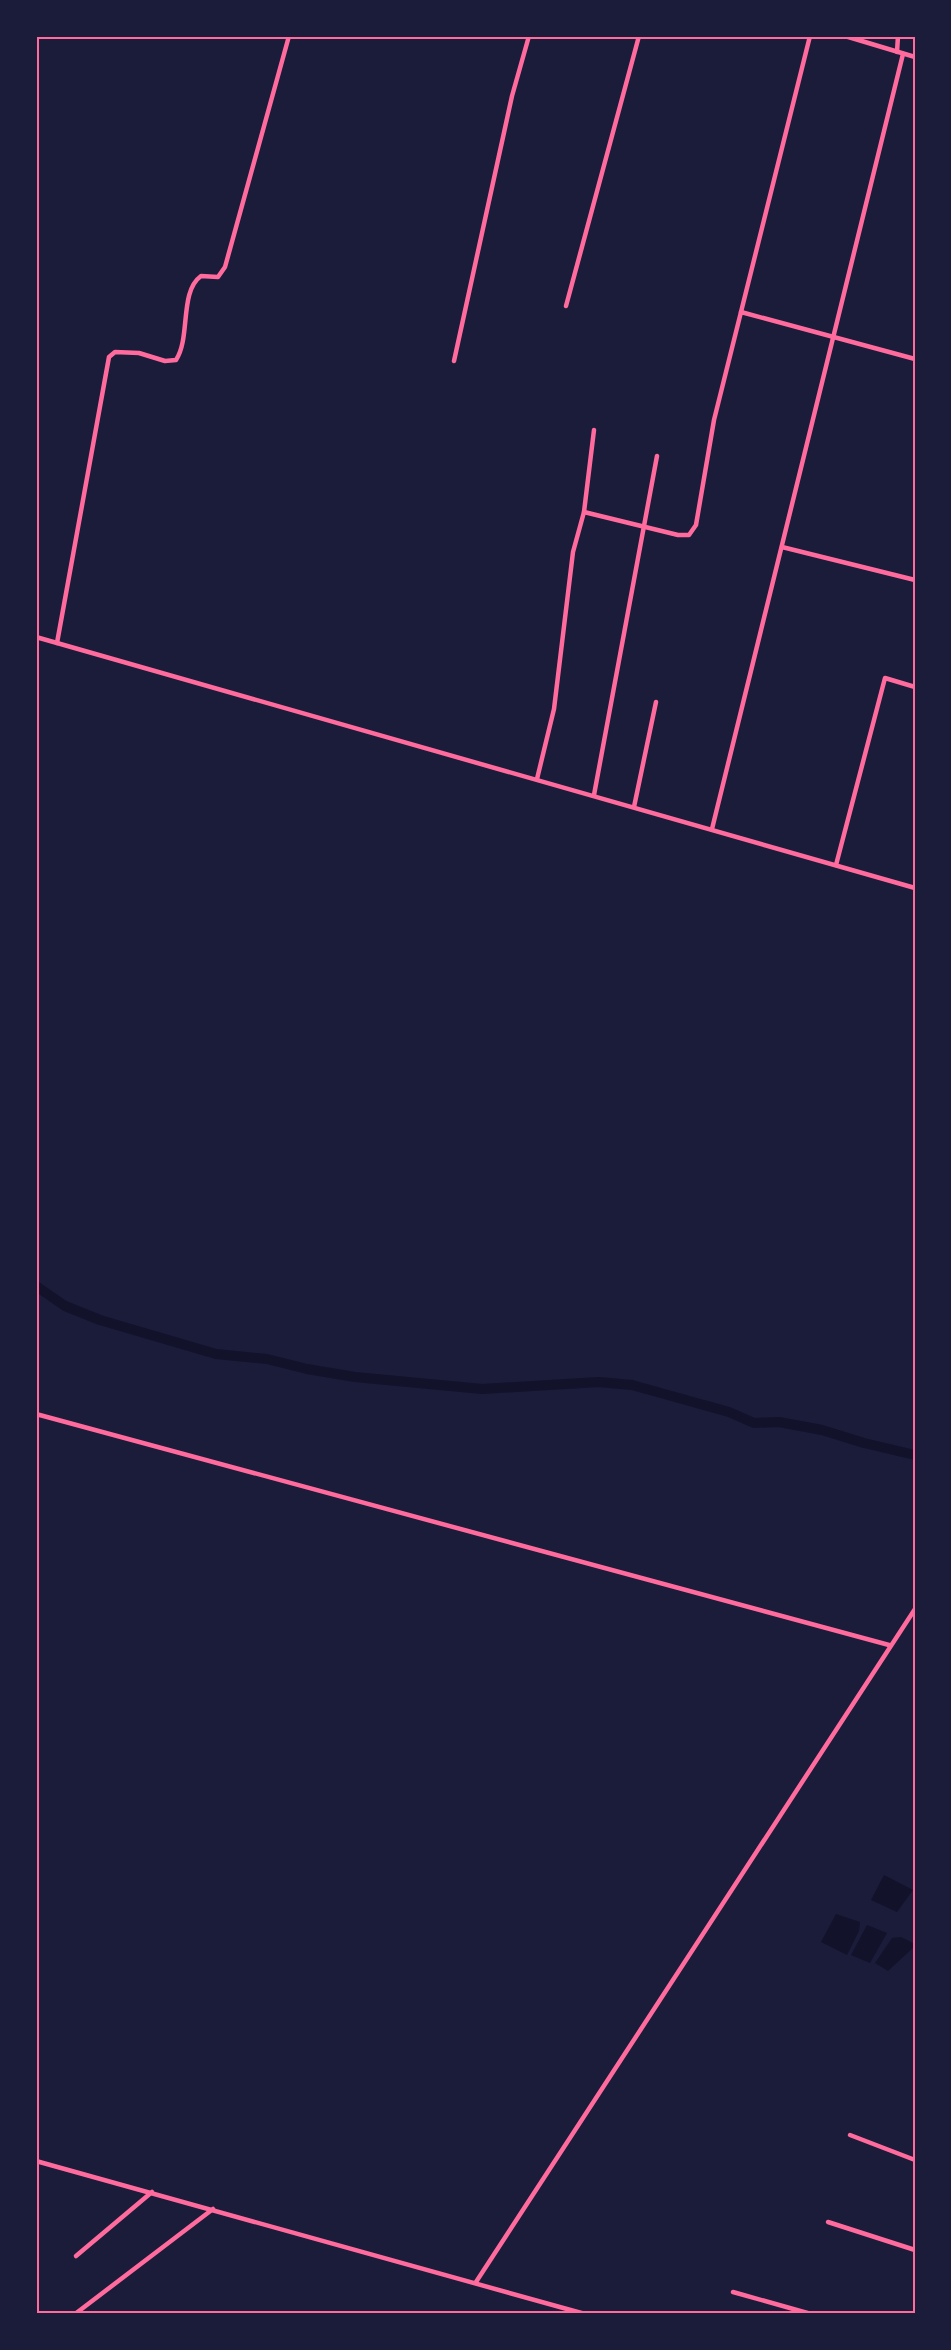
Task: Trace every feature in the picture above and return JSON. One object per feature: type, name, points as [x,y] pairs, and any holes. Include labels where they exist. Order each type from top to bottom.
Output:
[{"type":"street","points":[[57,643],[109,357],[115,352],[139,353],[165,361],[176,360],[183,350],[191,288],[201,276],[221,275],[225,267],[289,36]]},
{"type":"street","points":[[454,361],[512,96],[529,36]]},
{"type":"street","points":[[566,306],[639,36]]},
{"type":"street","points":[[584,512],[678,536],[688,535],[696,525],[701,483],[714,420],[810,36]]},
{"type":"street","points":[[844,36],[915,57]]},
{"type":"street","points":[[897,52],[898,36]]},
{"type":"street","points":[[712,829],[782,547],[830,336],[903,54]]},
{"type":"street","points":[[741,312],[915,359]]},
{"type":"street","points":[[537,779],[554,709],[573,552],[584,512],[594,430]]},
{"type":"street","points":[[594,795],[657,456]]},
{"type":"street","points":[[782,547],[915,580]]},
{"type":"street","points":[[36,637],[915,888]]},
{"type":"street","points":[[836,865],[885,678],[915,687]]},
{"type":"street","points":[[634,807],[656,702]]},
{"type":"street","points":[[36,1414],[890,1646]]},
{"type":"street","points":[[476,2282],[915,1609]]},
{"type":"street","points":[[850,2135],[915,2160]]},
{"type":"street","points":[[36,2161],[585,2314]]},
{"type":"street","points":[[76,2256],[152,2192]]},
{"type":"street","points":[[75,2314],[213,2209]]},
{"type":"street","points":[[828,2222],[915,2250]]},
{"type":"street","points":[[733,2292],[812,2314]]},
{"type":"shaded area","points":[[884,1875],[913,1890],[897,1912],[871,1900]]},
{"type":"shaded area","points":[[836,1914],[860,1922],[859,1931],[847,1955],[821,1942]]},
{"type":"shaded area","points":[[867,1925],[887,1933],[870,1963],[851,1955]]},
{"type":"shaded area","points":[[901,1937],[915,1944],[914,1947],[888,1971],[875,1963],[892,1938]]},
{"type":"waterway","points":[[36,1286],[65,1306],[100,1320],[216,1354],[267,1359],[355,1377],[482,1389],[599,1382],[632,1385],[729,1412],[754,1423],[779,1422],[822,1430],[915,1455]]}]
